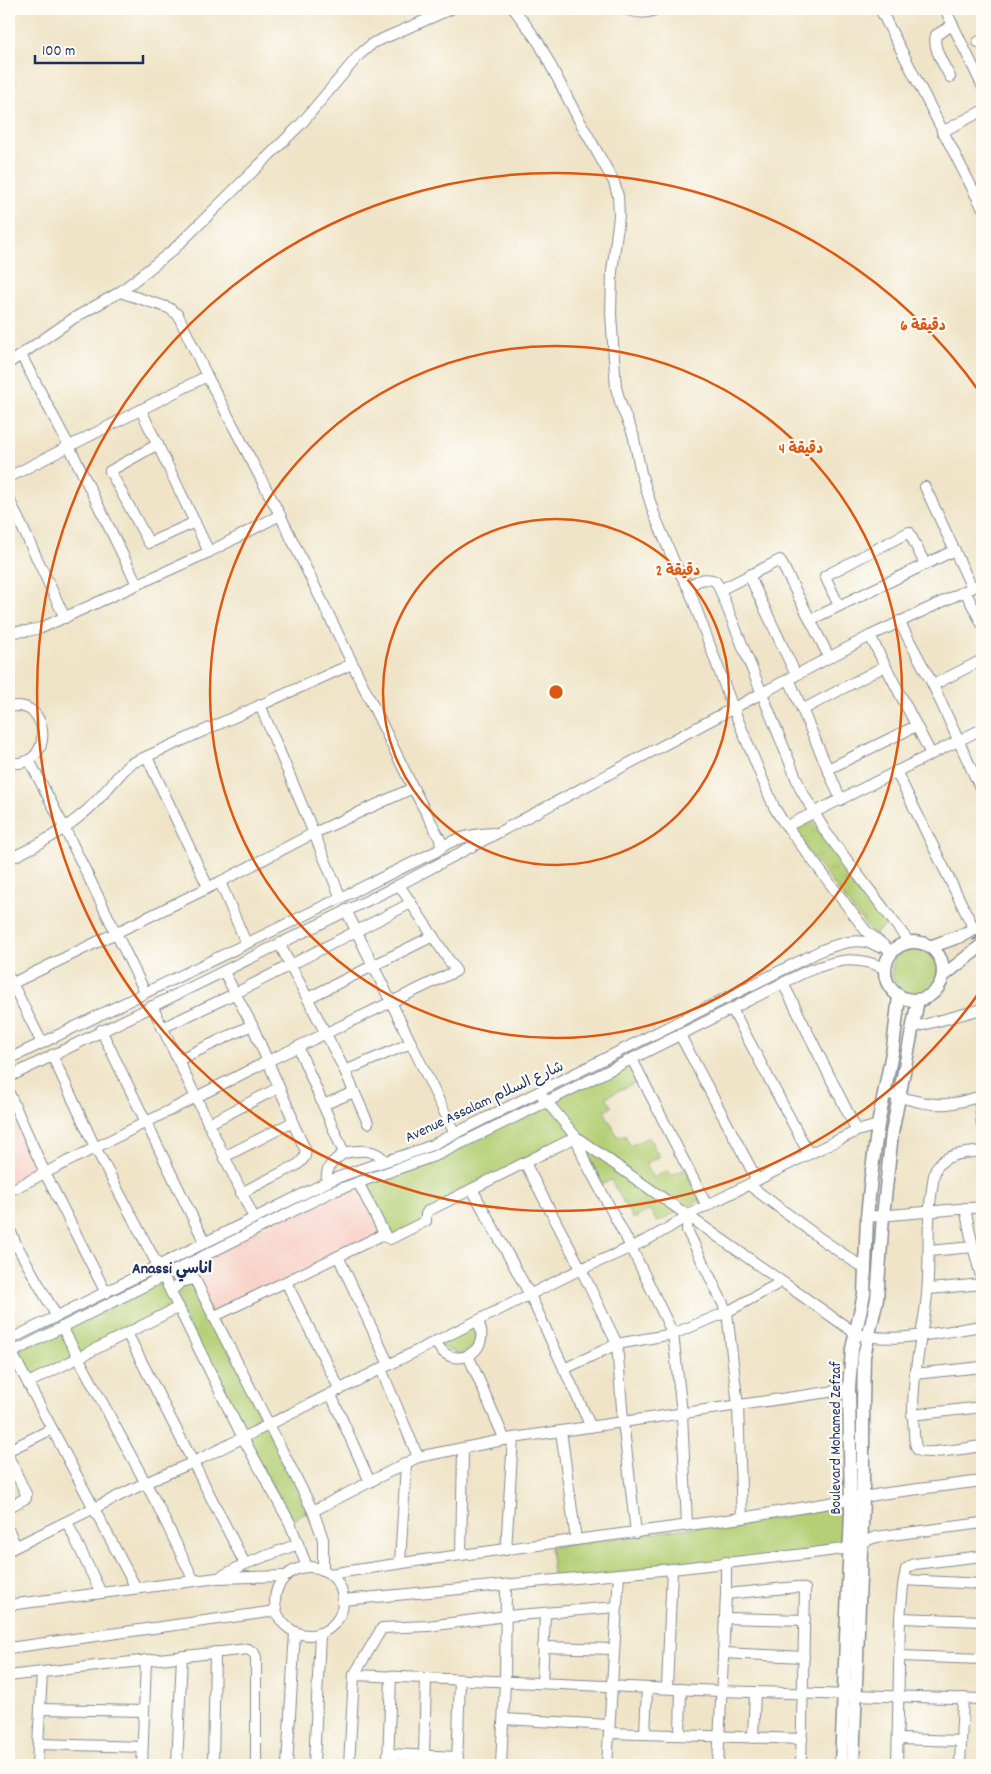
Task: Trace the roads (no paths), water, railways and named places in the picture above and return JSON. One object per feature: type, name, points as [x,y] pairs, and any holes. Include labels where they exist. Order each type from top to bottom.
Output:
[{"type":"main road","points":[[930,947],[963,935],[978,927]]},
{"type":"main road","points":[[909,942],[924,943],[930,947],[941,960],[943,976],[940,985],[927,997],[918,1000],[899,996],[888,984],[884,968],[891,954],[898,947],[909,942]]},
{"type":"main road","points":[[943,976],[982,945]]},
{"type":"main road","name":"Boulevard Mohamed Zefzaf","points":[[854,1765],[862,1541],[849,1390],[855,1333],[862,1307],[867,1217],[878,1125],[893,1048],[899,996]]},
{"type":"main road","name":"Boulevard Mohamed Zefzaf","points":[[841,1765],[850,1546],[857,1499],[864,1356],[877,1298],[882,1216],[890,1148],[898,1096],[918,1000]]},
{"type":"street","points":[[9,364],[74,318],[120,292],[173,250],[301,124],[359,55],[373,43],[451,9]]},
{"type":"street","points":[[514,9],[540,43],[578,118],[614,182],[618,196],[619,216],[612,280],[612,347],[616,388],[633,434],[641,473],[654,514],[675,564],[689,589],[732,708],[774,807],[786,826],[866,931],[891,954]]},
{"type":"street","points":[[624,9],[639,13],[646,13],[656,9]]},
{"type":"street","points":[[882,9],[942,132],[982,207]]},
{"type":"street","points":[[946,9],[982,85]]},
{"type":"street","points":[[950,77],[935,41],[936,34],[954,25]]},
{"type":"street","points":[[942,132],[982,111]]},
{"type":"street","points":[[120,292],[169,308],[178,315],[207,376],[280,515],[413,788],[440,839],[441,846]]},
{"type":"street","points":[[21,355],[69,446],[137,584]]},
{"type":"street","points":[[9,477],[207,376]]},
{"type":"street","points":[[141,410],[209,552]]},
{"type":"street","points":[[158,444],[110,471],[149,543],[195,522]]},
{"type":"street","points":[[925,487],[954,550],[982,624]]},
{"type":"street","points":[[9,500],[65,618]]},
{"type":"street","points":[[9,632],[41,628],[65,618],[209,552],[280,515]]},
{"type":"street","points":[[839,606],[825,576],[909,532],[925,564]]},
{"type":"street","points":[[810,620],[954,550]]},
{"type":"street","points":[[720,590],[780,560],[829,657]]},
{"type":"street","points":[[749,575],[792,677],[802,710],[841,800]]},
{"type":"street","points":[[689,589],[695,582],[710,579],[715,581],[801,790],[814,814],[847,861],[909,942]]},
{"type":"street","points":[[9,1077],[399,884],[829,657],[899,621],[982,583]]},
{"type":"street","points":[[899,621],[933,685],[982,792]]},
{"type":"street","points":[[870,636],[930,754]]},
{"type":"street","points":[[933,685],[982,660]]},
{"type":"street","points":[[9,859],[64,827],[85,812],[105,793],[118,775],[130,764],[352,664]]},
{"type":"street","points":[[802,710],[885,666]]},
{"type":"street","points":[[260,705],[341,898]]},
{"type":"street","points":[[9,707],[21,707],[29,710],[41,722],[43,730],[41,747],[29,760],[21,763],[9,762]]},
{"type":"street","points":[[828,769],[916,726]]},
{"type":"street","points":[[786,826],[814,814],[982,728]]},
{"type":"street","points":[[147,757],[208,887]]},
{"type":"street","points":[[29,760],[145,992]]},
{"type":"street","points":[[896,771],[978,927]]},
{"type":"street","points":[[42,1042],[10,982],[116,933],[314,833],[413,788]]},
{"type":"street","points":[[9,1059],[437,851],[441,846],[473,834],[496,832]]},
{"type":"street","points":[[220,882],[246,943]]},
{"type":"street","points":[[9,1191],[144,1122],[456,971],[399,884]]},
{"type":"street","points":[[162,1028],[234,994],[411,903]]},
{"type":"street","points":[[346,910],[455,1134]]},
{"type":"street","points":[[859,941],[864,937],[866,931]]},
{"type":"street","points":[[308,998],[433,936]]},
{"type":"street","points":[[859,941],[873,944],[891,954]]},
{"type":"street","name":"Avenue Assalam شارع السلام","points":[[9,1340],[327,1182],[354,1170],[406,1155],[455,1134],[822,950],[841,943],[859,941]]},
{"type":"street","points":[[280,944],[345,1071],[368,1122]]},
{"type":"street","name":"Avenue Assalam شارع السلام","points":[[10,1354],[331,1192],[437,1155],[805,972],[826,963],[840,960],[864,960],[884,968]]},
{"type":"street","points":[[224,972],[252,1025],[266,1062],[292,1116],[292,1121],[306,1154],[297,1165],[241,1193]]},
{"type":"street","points":[[783,983],[857,1131]]},
{"type":"street","points":[[152,1006],[254,1218]]},
{"type":"street","points":[[732,1009],[809,1154]]},
{"type":"street","points":[[912,1028],[982,1009]]},
{"type":"street","points":[[178,1060],[252,1025]]},
{"type":"street","points":[[101,1030],[144,1122],[205,1243]]},
{"type":"street","points":[[680,1035],[753,1183],[820,1239],[865,1269]]},
{"type":"street","points":[[345,1071],[411,1043]]},
{"type":"street","points":[[298,1047],[344,1153]]},
{"type":"street","points":[[52,1056],[95,1147],[158,1266]]},
{"type":"street","points":[[632,1059],[707,1206]]},
{"type":"street","points":[[208,1124],[278,1088]]},
{"type":"street","points":[[323,1105],[354,1092]]},
{"type":"street","points":[[540,1092],[576,1138],[855,1333],[868,1337],[921,1335],[982,1326]]},
{"type":"street","points":[[9,1093],[45,1173],[106,1293]]},
{"type":"street","points":[[885,1093],[939,1104],[957,1103],[981,1096],[982,1126]]},
{"type":"street","points":[[224,1157],[292,1121]]},
{"type":"street","points":[[9,1531],[13,1548],[145,1483],[194,1462],[270,1425],[581,1269],[631,1248],[688,1215],[809,1154],[857,1131],[878,1125]]},
{"type":"street","points":[[358,1182],[386,1238],[390,1239],[426,1221],[428,1211],[576,1138]]},
{"type":"street","points":[[576,1138],[584,1159],[631,1248],[673,1334],[682,1413],[687,1525]]},
{"type":"street","points":[[982,1151],[954,1156],[940,1163],[934,1173],[928,1211],[929,1289],[914,1374],[912,1415],[914,1439],[919,1450],[932,1452],[982,1446]]},
{"type":"street","points":[[327,1182],[327,1170],[344,1153],[374,1152],[386,1161]]},
{"type":"street","points":[[406,1155],[410,1165]]},
{"type":"street","points":[[525,1163],[581,1269],[617,1344],[623,1421],[636,1533]]},
{"type":"street","points":[[472,1189],[530,1295],[591,1427]]},
{"type":"street","points":[[867,1217],[982,1207]]},
{"type":"street","points":[[965,1208],[982,1280]]},
{"type":"street","points":[[688,1215],[687,1230],[727,1312],[738,1406],[742,1518]]},
{"type":"street","points":[[9,1228],[12,1246],[57,1317]]},
{"type":"street","points":[[213,1317],[384,1234]]},
{"type":"street","points":[[929,1251],[973,1247]]},
{"type":"street","points":[[338,1256],[385,1367],[418,1457]]},
{"type":"street","points":[[187,1264],[313,1511],[323,1539],[326,1572],[339,1586],[343,1600],[339,1617],[334,1624],[320,1633],[308,1635],[295,1632],[283,1623],[276,1611],[275,1598],[278,1586],[286,1576],[296,1570],[307,1567],[326,1572],[506,1550],[742,1518],[887,1493],[982,1481]]},
{"type":"street","points":[[163,1276],[243,1438],[290,1523],[307,1567]]},
{"type":"street","points":[[171,1291],[181,1282],[194,1279]]},
{"type":"street","points":[[286,1282],[336,1392],[370,1482]]},
{"type":"street","points":[[564,1369],[617,1344],[673,1334],[727,1312],[782,1282]]},
{"type":"street","points":[[929,1289],[982,1284]]},
{"type":"street","points":[[28,1383],[179,1307]]},
{"type":"street","points":[[436,1342],[442,1352],[449,1356],[457,1358],[468,1355],[477,1349],[480,1342],[482,1332],[478,1322]]},
{"type":"street","points":[[62,1327],[159,1508],[194,1581]]},
{"type":"street","points":[[127,1333],[245,1564]]},
{"type":"street","points":[[10,1354],[28,1383],[136,1588]]},
{"type":"street","points":[[468,1355],[509,1439],[506,1550]]},
{"type":"street","points":[[914,1374],[982,1367]]},
{"type":"street","points":[[313,1511],[418,1457],[509,1439],[623,1421],[849,1390]]},
{"type":"street","points":[[912,1415],[982,1407]]},
{"type":"street","points":[[9,1450],[52,1429]]},
{"type":"street","points":[[561,1431],[576,1540]]},
{"type":"street","points":[[461,1555],[463,1448]]},
{"type":"street","points":[[9,1507],[26,1498],[26,1494],[10,1462]]},
{"type":"street","points":[[400,1563],[406,1464]]},
{"type":"street","points":[[67,1522],[101,1593]]},
{"type":"street","points":[[343,1600],[506,1586],[820,1552],[850,1546],[876,1537],[982,1523]]},
{"type":"street","points":[[217,1578],[245,1564],[298,1544]]},
{"type":"street","points":[[897,1765],[900,1618],[906,1568],[910,1565],[982,1556]]},
{"type":"street","points":[[718,1765],[726,1562]]},
{"type":"street","points":[[667,1688],[672,1569]]},
{"type":"street","points":[[607,1765],[618,1574]]},
{"type":"street","points":[[9,1605],[217,1578],[286,1576]]},
{"type":"street","points":[[904,1580],[982,1584]]},
{"type":"street","points":[[501,1765],[504,1719],[506,1586]]},
{"type":"street","points":[[726,1594],[802,1587],[806,1592],[801,1765]]},
{"type":"street","points":[[350,1765],[354,1675],[383,1628],[428,1626],[506,1616],[617,1607]]},
{"type":"street","points":[[9,1648],[276,1611]]},
{"type":"street","points":[[542,1684],[545,1614]]},
{"type":"street","points":[[725,1618],[805,1620]]},
{"type":"street","points":[[900,1618],[982,1621]]},
{"type":"street","points":[[287,1765],[295,1632]]},
{"type":"street","points":[[314,1765],[320,1633]]},
{"type":"street","points":[[543,1647],[614,1649]]},
{"type":"street","points":[[9,1677],[248,1649],[256,1657],[256,1765]]},
{"type":"street","points":[[213,1765],[215,1652]]},
{"type":"street","points":[[723,1653],[804,1657]]},
{"type":"street","points":[[176,1765],[182,1656]]},
{"type":"street","points":[[900,1656],[982,1659]]},
{"type":"street","points":[[142,1765],[146,1660]]},
{"type":"street","points":[[38,1765],[42,1672]]},
{"type":"street","points":[[354,1675],[720,1691],[982,1699]]},
{"type":"street","points":[[388,1765],[391,1676]]},
{"type":"street","points":[[424,1755],[426,1678]]},
{"type":"street","points":[[388,1754],[424,1755],[458,1761],[460,1680]]},
{"type":"street","points":[[645,1734],[647,1688]]},
{"type":"street","points":[[680,1735],[681,1689]]},
{"type":"street","points":[[753,1738],[755,1692]]},
{"type":"street","points":[[960,1765],[962,1698]]},
{"type":"street","points":[[40,1709],[144,1711]]},
{"type":"street","points":[[504,1719],[645,1734],[802,1739]]},
{"type":"street","points":[[898,1739],[961,1741]]},
{"type":"street","points":[[39,1744],[142,1747]]},
{"type":"tram line","points":[[973,940],[982,935]]},
{"type":"district","name":"Anassi اناسي","points":[[172,1267]]}]
